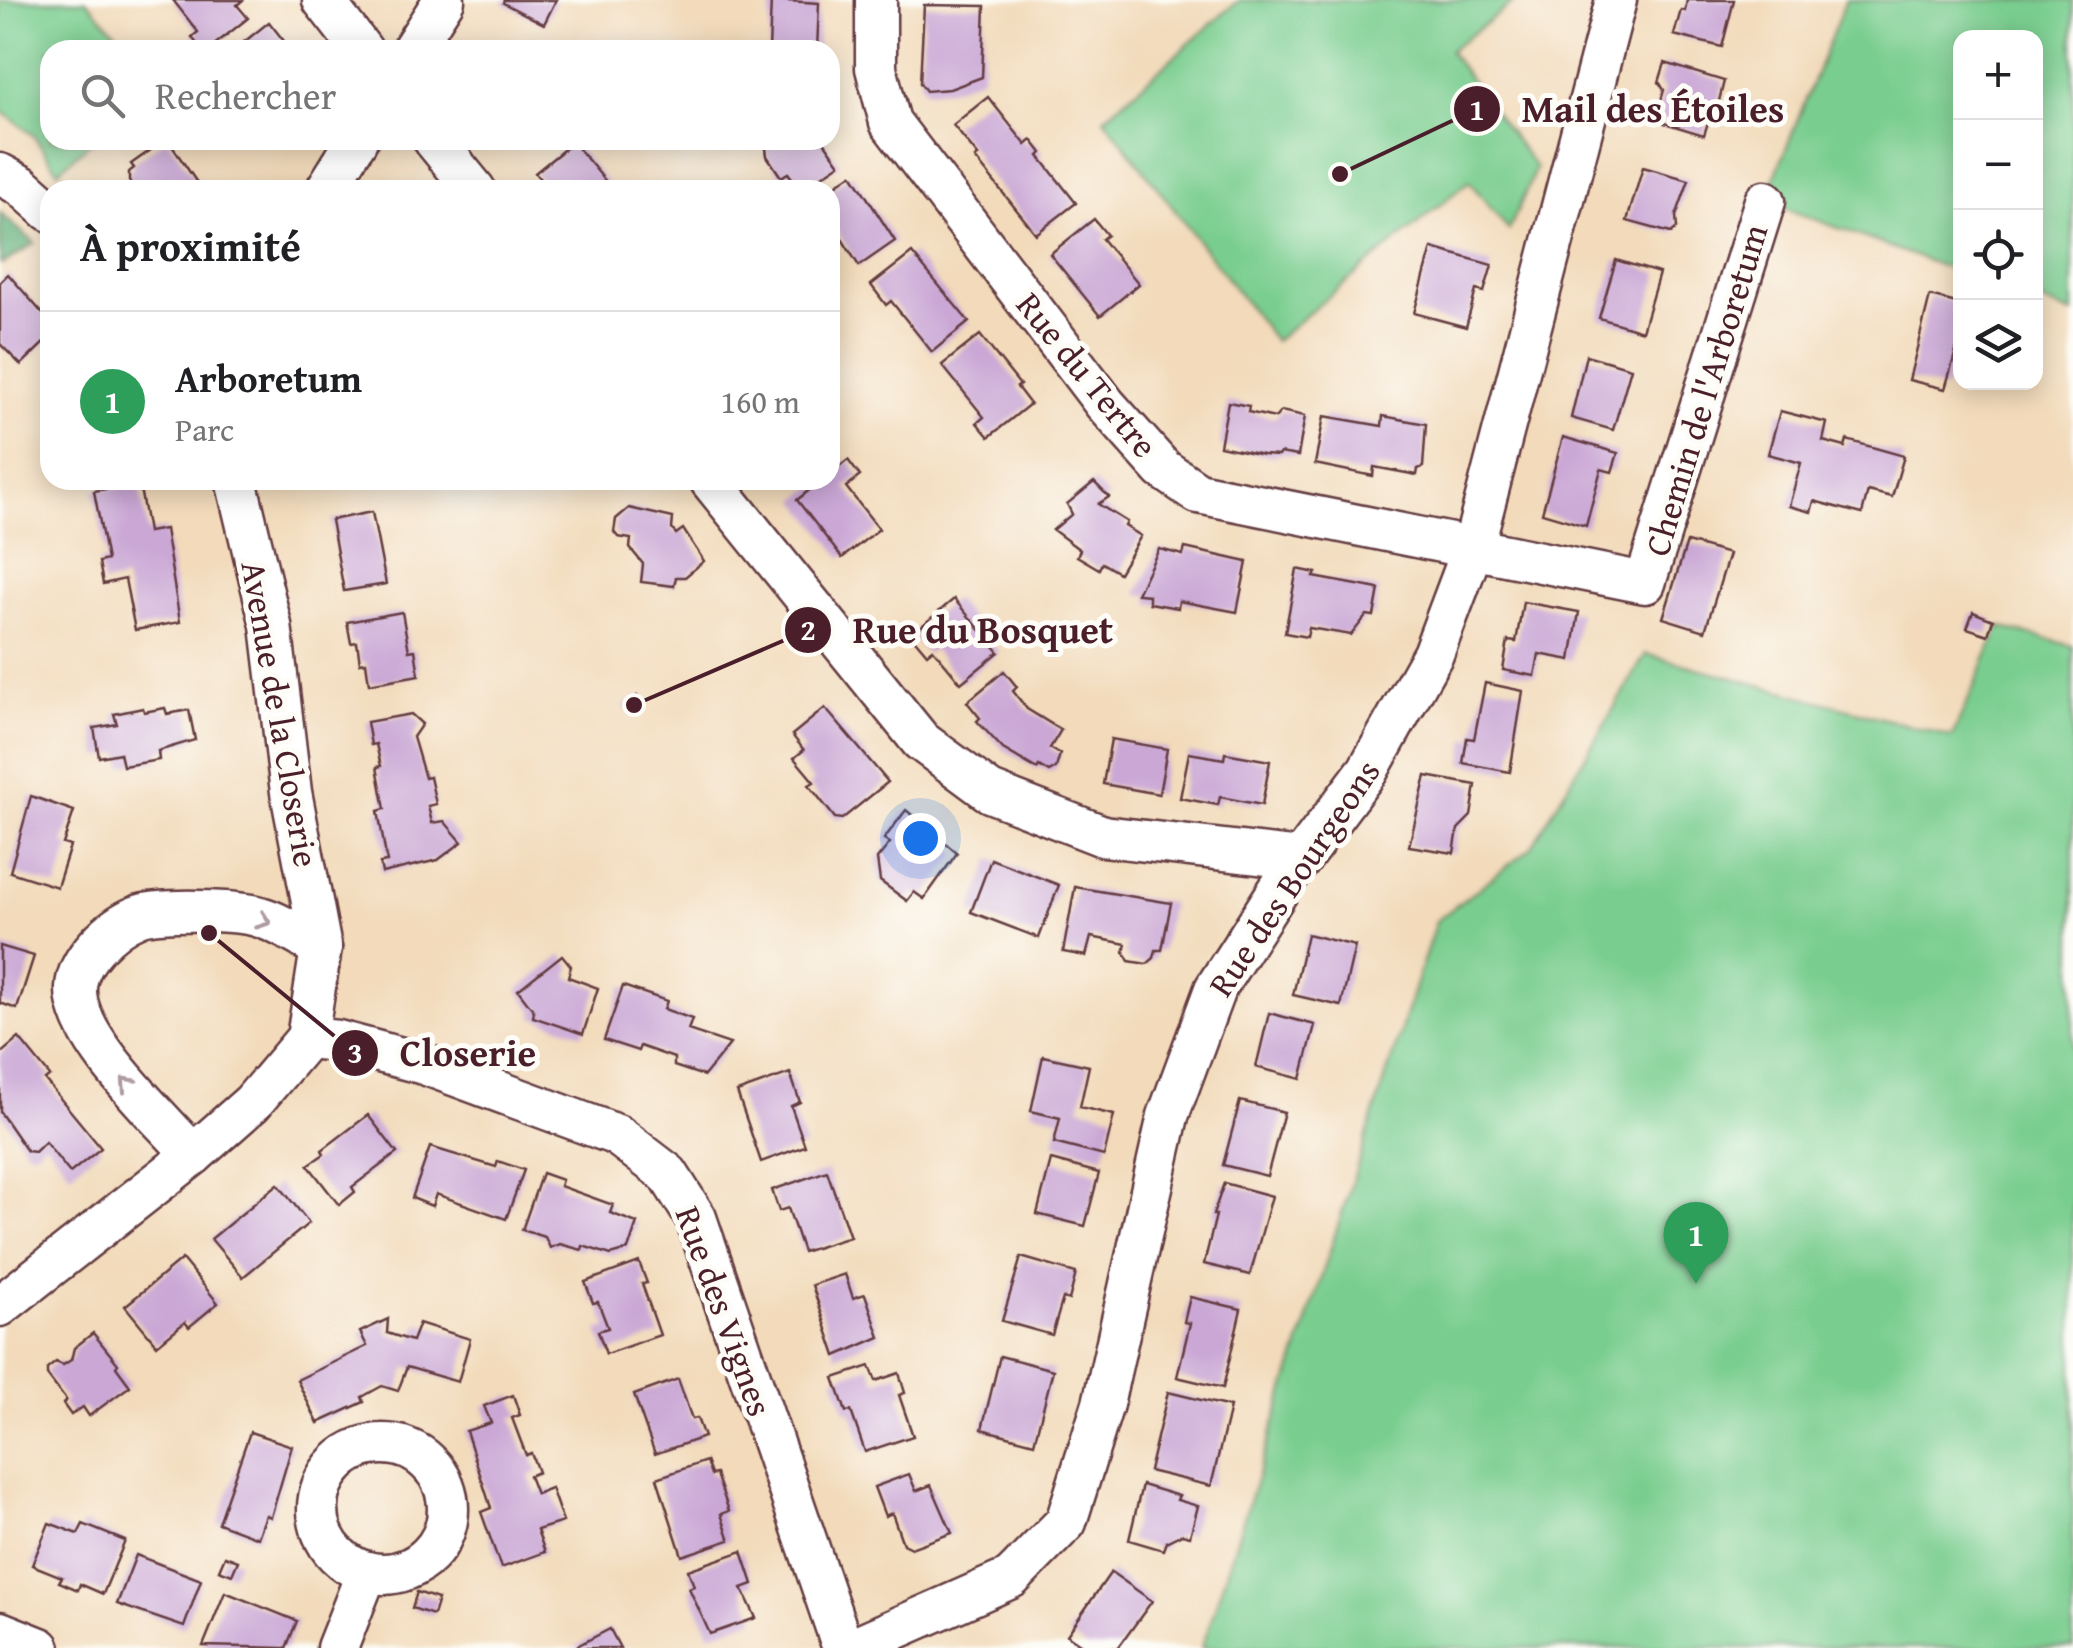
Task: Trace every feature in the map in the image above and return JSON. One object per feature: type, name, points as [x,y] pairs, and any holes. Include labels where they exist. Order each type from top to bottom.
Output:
[{"type":"street","points":[[323,0],[354,40]]},
{"type":"street","points":[[418,40],[444,0]]},
{"type":"street","name":"Rue du Tertre","points":[[876,0],[876,68],[890,122],[1105,404],[1162,469],[1198,493],[1473,548]]},
{"type":"street","name":"Rue des Bourgeons","points":[[852,1648],[1011,1578],[1066,1522],[1103,1404],[1168,1116],[1215,989],[1301,860],[1368,770],[1433,654],[1473,548],[1616,0]]},
{"type":"street","points":[[332,180],[351,150]]},
{"type":"street","points":[[442,150],[466,180]]},
{"type":"street","points":[[0,174],[40,202]]},
{"type":"street","name":"Chemin de l'Arboretum","points":[[1473,548],[1645,583],[1766,201]]},
{"type":"street","name":"Avenue de la Closerie","points":[[238,490],[270,625],[291,792],[321,948],[307,1038]]},
{"type":"street","points":[[718,490],[922,741],[990,792],[1103,836],[1301,860]]},
{"type":"street","points":[[193,1155],[108,1063],[91,1032],[76,988],[87,960],[106,933],[141,914],[202,911],[259,916],[321,948]]},
{"type":"street","points":[[0,1306],[252,1104],[307,1038]]},
{"type":"street","name":"Rue des Vignes","points":[[307,1038],[338,1041],[424,1064],[617,1135],[668,1174],[696,1218],[843,1648]]},
{"type":"street","points":[[338,1648],[367,1572]]},
{"type":"street","points":[[0,1632],[40,1648]]},
{"type":"green space","points":[[0,0],[86,0],[123,40],[40,40],[40,145],[0,110]]},
{"type":"green space","points":[[1239,0],[1517,0],[1449,51],[1536,168],[1509,230],[1469,181],[1275,341],[1104,118]]},
{"type":"green space","points":[[1846,0],[2073,0],[2073,314],[2043,303],[2043,30],[1953,30],[1953,270],[1765,201]]},
{"type":"green space","points":[[43,150],[82,150],[58,171]]},
{"type":"green space","points":[[0,213],[35,243],[3,264],[0,263]]},
{"type":"green space","points":[[2000,627],[2073,646],[2073,1648],[1202,1648],[1436,921],[1531,848],[1646,654],[1952,737]]},
{"type":"building","points":[[173,0],[243,0],[237,5],[248,18],[220,40],[194,40],[192,37],[198,32]]},
{"type":"building","points":[[556,0],[544,24],[503,3]]},
{"type":"building","points":[[771,0],[819,3],[817,40],[769,40]]},
{"type":"building","points":[[1687,0],[1734,0],[1722,47],[1674,35]]},
{"type":"building","points":[[924,5],[985,6],[982,77],[950,89],[926,91],[920,83]]},
{"type":"building","points":[[269,22],[283,40],[246,40]]},
{"type":"building","points":[[1665,63],[1724,81],[1704,135],[1664,123],[1657,114],[1664,90],[1659,82]]},
{"type":"building","points":[[988,97],[1026,145],[1032,140],[1042,153],[1039,156],[1076,203],[1036,234],[953,125]]},
{"type":"building","points":[[151,150],[175,150],[195,180],[129,180],[129,172],[134,168],[131,164]]},
{"type":"building","points":[[563,150],[580,150],[605,180],[541,180],[535,173]]},
{"type":"building","points":[[766,150],[830,150],[840,164],[816,180],[793,180],[788,173],[781,177]]},
{"type":"building","points":[[1643,167],[1689,180],[1676,216],[1677,228],[1671,233],[1627,221]]},
{"type":"building","points":[[852,174],[895,241],[859,266],[840,236],[840,182]]},
{"type":"building","points":[[1094,219],[1107,235],[1102,239],[1139,284],[1100,316],[1050,254]]},
{"type":"building","points":[[1432,248],[1492,265],[1484,292],[1476,290],[1466,327],[1414,313]]},
{"type":"building","points":[[912,253],[969,322],[932,352],[891,301],[886,305],[871,285]]},
{"type":"building","points":[[1616,260],[1659,273],[1642,331],[1599,318]]},
{"type":"building","points":[[8,274],[40,311],[40,347],[21,365],[0,344],[0,282]]},
{"type":"building","points":[[1930,296],[1953,302],[1953,361],[1945,389],[1909,380]]},
{"type":"building","points":[[980,335],[1020,385],[1017,387],[1030,404],[989,437],[977,423],[984,417],[942,365]]},
{"type":"building","points":[[1586,355],[1631,368],[1613,430],[1571,418]]},
{"type":"building","points":[[1228,402],[1249,406],[1248,412],[1275,418],[1281,411],[1305,416],[1298,456],[1263,455],[1220,446]]},
{"type":"building","points":[[1780,411],[1827,423],[1823,441],[1845,447],[1847,440],[1904,456],[1892,497],[1868,491],[1862,514],[1814,501],[1811,512],[1789,506],[1801,463],[1768,454]]},
{"type":"building","points":[[1324,416],[1382,426],[1383,416],[1426,424],[1423,467],[1417,475],[1374,467],[1373,476],[1315,464]]},
{"type":"building","points":[[1563,437],[1618,453],[1612,472],[1601,469],[1586,526],[1542,513]]},
{"type":"building","points":[[848,460],[860,476],[846,487],[879,529],[842,558],[797,500],[810,490],[840,490],[840,466]]},
{"type":"building","points":[[1094,482],[1109,497],[1098,504],[1141,536],[1119,573],[1102,563],[1099,569],[1077,556],[1080,550],[1053,530],[1072,514],[1067,504]]},
{"type":"building","points":[[140,490],[148,532],[165,529],[180,622],[135,630],[125,579],[103,584],[99,562],[107,560],[94,491]]},
{"type":"building","points":[[629,508],[673,518],[672,529],[676,534],[683,529],[704,561],[685,577],[676,577],[674,586],[641,582],[643,564],[630,548],[631,539],[618,537],[614,532],[616,519]]},
{"type":"building","points":[[372,512],[386,584],[344,591],[331,520]]},
{"type":"building","points":[[1687,542],[1729,554],[1705,631],[1663,618]]},
{"type":"building","points":[[1185,548],[1247,562],[1237,612],[1179,601],[1178,608],[1149,603],[1149,595],[1137,594],[1159,549],[1183,555]]},
{"type":"building","points":[[1297,569],[1316,573],[1314,577],[1379,589],[1374,616],[1367,615],[1351,635],[1309,628],[1307,637],[1285,633]]},
{"type":"building","points":[[954,599],[999,652],[961,683],[933,649],[927,654],[911,635]]},
{"type":"building","points":[[1523,602],[1579,612],[1571,660],[1539,654],[1535,676],[1503,670],[1508,641],[1516,642]]},
{"type":"building","points":[[402,612],[409,651],[415,650],[419,675],[369,684],[366,662],[360,663],[357,642],[351,643],[347,622]]},
{"type":"building","points":[[1973,612],[1993,620],[1988,635],[1967,628]]},
{"type":"building","points":[[1004,671],[1027,709],[1061,730],[1050,748],[1060,754],[1056,768],[1049,772],[1003,749],[977,721],[980,718],[967,702]]},
{"type":"building","points":[[1485,683],[1523,691],[1510,772],[1463,763],[1467,738],[1474,739]]},
{"type":"building","points":[[637,696],[644,705],[632,715],[624,706]]},
{"type":"building","points":[[143,708],[144,712],[165,708],[167,714],[189,710],[195,740],[158,751],[159,760],[123,766],[120,753],[99,757],[94,728],[117,724],[114,714]]},
{"type":"building","points":[[825,708],[888,782],[842,819],[835,818],[809,785],[814,782],[794,758],[804,750],[792,735]]},
{"type":"building","points":[[411,714],[422,724],[413,737],[425,778],[430,777],[436,804],[428,806],[432,823],[444,821],[462,842],[438,860],[382,873],[380,863],[387,862],[378,811],[385,809],[377,767],[381,766],[376,744],[371,745],[367,722]]},
{"type":"building","points":[[1111,739],[1167,749],[1159,794],[1103,784]]},
{"type":"building","points":[[1189,753],[1224,759],[1225,753],[1270,761],[1262,805],[1220,797],[1218,805],[1180,798]]},
{"type":"building","points":[[1426,776],[1476,785],[1471,816],[1458,829],[1454,853],[1409,846]]},
{"type":"building","points":[[31,796],[74,811],[63,844],[70,846],[57,887],[10,872]]},
{"type":"building","points":[[906,810],[957,853],[924,899],[914,892],[907,901],[880,881],[877,859],[890,843],[884,839]]},
{"type":"building","points":[[991,859],[1059,885],[1039,938],[971,912]]},
{"type":"building","points":[[1075,887],[1171,903],[1162,950],[1156,950],[1147,964],[1129,961],[1124,952],[1126,944],[1091,937],[1086,956],[1063,952]]},
{"type":"building","points":[[1307,934],[1355,946],[1341,1006],[1293,995]]},
{"type":"building","points":[[0,946],[34,956],[17,1009],[0,1003]]},
{"type":"building","points":[[562,955],[571,966],[568,977],[598,988],[583,1034],[533,1017],[534,1011],[518,990]]},
{"type":"building","points":[[623,986],[667,1001],[664,1009],[692,1019],[688,1030],[730,1044],[704,1076],[674,1066],[674,1058],[640,1046],[638,1051],[604,1040]]},
{"type":"building","points":[[1269,1013],[1315,1025],[1301,1079],[1256,1067]]},
{"type":"building","points":[[19,1038],[50,1076],[45,1080],[101,1148],[70,1173],[45,1142],[35,1152],[27,1151],[0,1112],[0,1054]]},
{"type":"building","points":[[1043,1056],[1089,1066],[1080,1107],[1114,1115],[1104,1156],[1054,1143],[1060,1118],[1031,1111]]},
{"type":"building","points":[[790,1073],[800,1102],[791,1106],[805,1146],[761,1162],[737,1092]]},
{"type":"building","points":[[1240,1101],[1284,1112],[1267,1176],[1223,1165]]},
{"type":"building","points":[[368,1115],[397,1153],[352,1187],[355,1192],[339,1205],[308,1165]]},
{"type":"building","points":[[430,1147],[496,1167],[498,1161],[524,1170],[506,1219],[436,1194],[432,1206],[412,1198]]},
{"type":"building","points":[[1051,1160],[1099,1173],[1085,1226],[1037,1214]]},
{"type":"building","points":[[827,1171],[850,1237],[803,1252],[788,1208],[779,1211],[772,1190]]},
{"type":"building","points":[[542,1173],[562,1180],[560,1186],[613,1205],[610,1213],[637,1223],[628,1250],[611,1255],[583,1246],[582,1250],[560,1244],[550,1248],[545,1237],[522,1230]]},
{"type":"building","points":[[1224,1183],[1272,1196],[1250,1275],[1204,1264],[1213,1215]]},
{"type":"building","points":[[278,1184],[309,1223],[243,1277],[211,1239]]},
{"type":"building","points":[[1021,1257],[1076,1273],[1069,1300],[1063,1298],[1052,1335],[1002,1321]]},
{"type":"building","points":[[182,1259],[218,1303],[189,1327],[185,1322],[157,1345],[125,1306]]},
{"type":"building","points":[[639,1262],[647,1283],[642,1284],[660,1335],[606,1354],[598,1331],[608,1328],[585,1282]]},
{"type":"building","points":[[845,1274],[853,1298],[865,1294],[880,1337],[836,1356],[812,1285]]},
{"type":"building","points":[[1190,1297],[1241,1309],[1223,1388],[1177,1377],[1190,1323],[1184,1322]]},
{"type":"building","points":[[388,1319],[387,1333],[412,1341],[419,1323],[470,1339],[458,1382],[407,1367],[398,1391],[382,1386],[362,1397],[364,1402],[318,1423],[297,1380],[367,1346],[360,1332]]},
{"type":"building","points":[[93,1333],[130,1386],[89,1416],[83,1407],[71,1415],[47,1369],[56,1362],[63,1365],[71,1360],[74,1348]]},
{"type":"building","points":[[1000,1356],[1053,1370],[1034,1443],[982,1429]]},
{"type":"building","points":[[870,1366],[876,1381],[899,1373],[905,1393],[899,1395],[913,1436],[865,1452],[834,1378]]},
{"type":"building","points":[[678,1379],[692,1419],[697,1418],[704,1437],[655,1454],[634,1395]]},
{"type":"building","points":[[1168,1392],[1230,1407],[1211,1486],[1149,1471]]},
{"type":"building","points":[[513,1395],[520,1415],[512,1418],[526,1455],[531,1453],[538,1472],[529,1476],[536,1494],[551,1488],[563,1522],[537,1530],[545,1552],[501,1568],[481,1512],[491,1508],[466,1431],[491,1423],[484,1406]]},
{"type":"building","points":[[250,1432],[292,1446],[271,1517],[266,1515],[258,1538],[218,1523]]},
{"type":"building","points":[[706,1461],[711,1475],[716,1474],[729,1511],[721,1514],[730,1540],[682,1556],[657,1478]]},
{"type":"building","points":[[909,1474],[916,1491],[931,1485],[952,1533],[911,1548],[903,1544],[892,1513],[885,1516],[874,1487]]},
{"type":"building","points":[[1142,1485],[1198,1506],[1190,1536],[1182,1534],[1166,1542],[1163,1550],[1129,1540]]},
{"type":"building","points":[[49,1523],[78,1534],[83,1524],[125,1541],[103,1594],[80,1584],[78,1590],[59,1582],[62,1577],[32,1565]]},
{"type":"building","points":[[742,1551],[753,1584],[742,1588],[756,1618],[710,1634],[689,1588],[694,1586],[688,1570]]},
{"type":"building","points":[[136,1555],[201,1580],[184,1627],[117,1604]]},
{"type":"building","points":[[225,1556],[238,1561],[232,1575],[219,1570]]},
{"type":"building","points":[[1111,1572],[1152,1601],[1118,1648],[1086,1648],[1067,1635]]},
{"type":"building","points":[[225,1592],[297,1621],[286,1648],[203,1646]]},
{"type":"building","points":[[417,1592],[438,1599],[433,1615],[412,1608]]},
{"type":"building","points":[[610,1629],[620,1648],[573,1648]]},
{"type":"place","name":"Mail des Étoiles","points":[[1340,174]]},
{"type":"place","name":"Rue du Bosquet","points":[[634,705]]},
{"type":"place","name":"Closerie","points":[[209,933]]},
{"type":"place","name":"Arboretum","points":[[1696,1284]]}]
